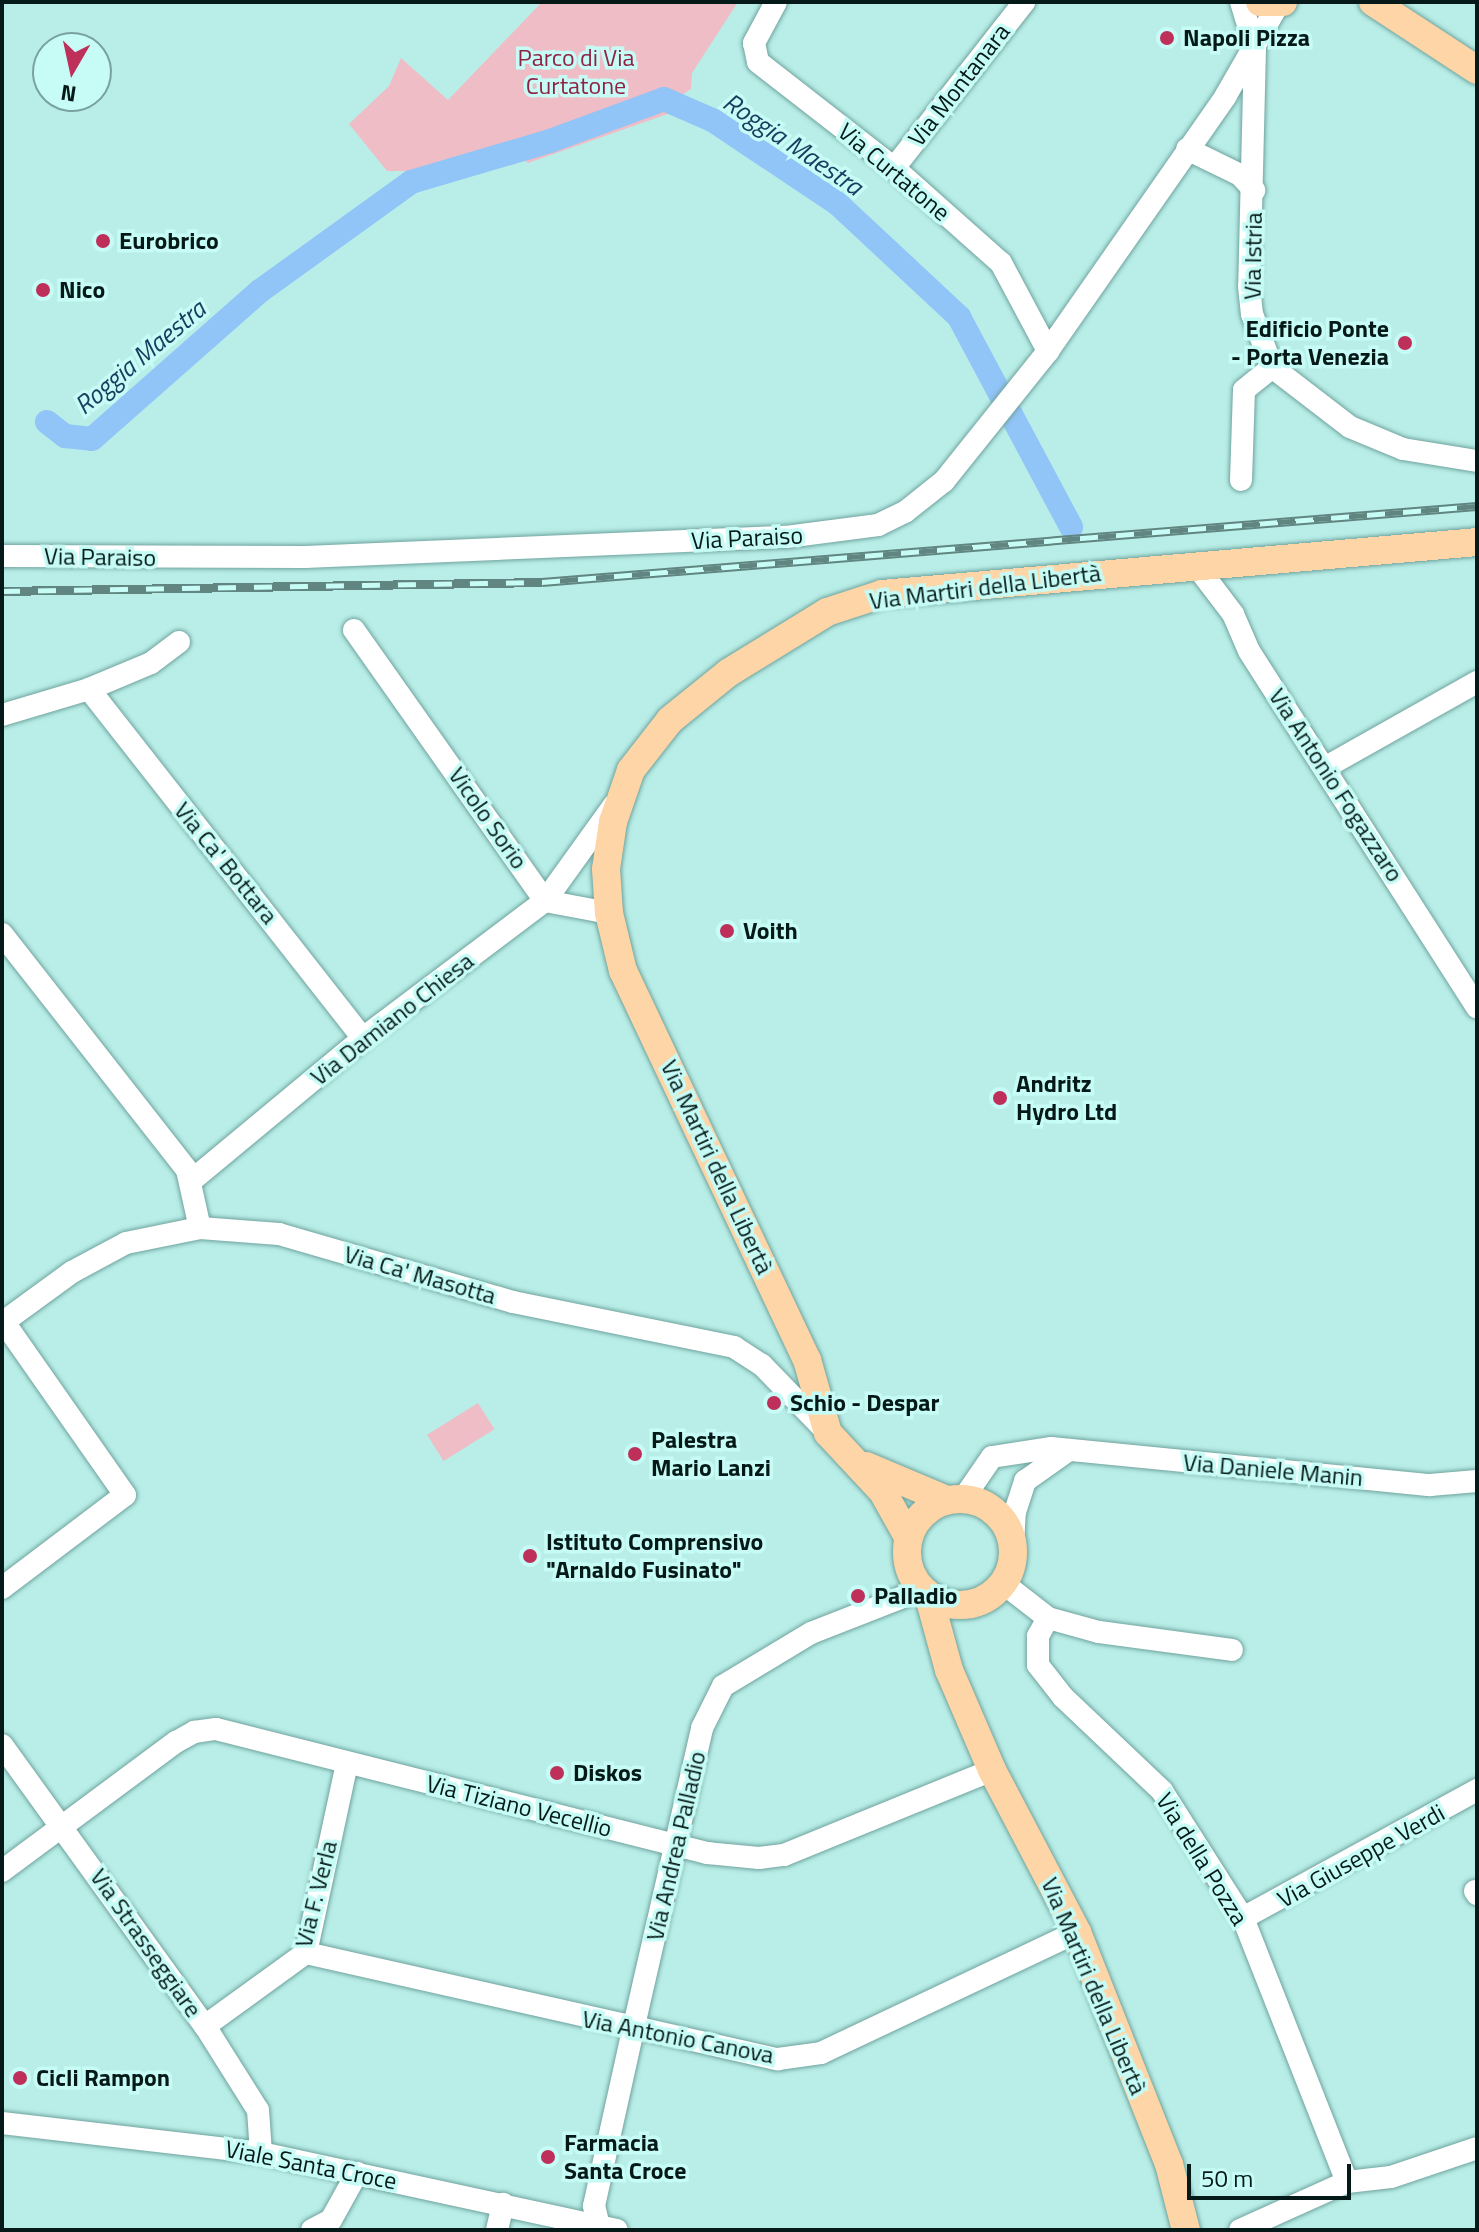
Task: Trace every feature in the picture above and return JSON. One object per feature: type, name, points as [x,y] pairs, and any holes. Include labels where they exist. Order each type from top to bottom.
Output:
[{"type":"main road","points":[[1351,2],[1382,9],[1477,70]]},
{"type":"main road","name":"Via Martiri della Libertà","points":[[1186,2230],[1169,2164],[1077,1932],[992,1770],[947,1661],[925,1593],[906,1556],[908,1537],[883,1492],[828,1433],[807,1360],[623,971],[609,913],[606,869],[622,794],[646,746],[670,720],[728,673],[827,612],[882,594],[1102,572],[1477,542]]},
{"type":"main road","name":"Via Martiri della Libertà","points":[[855,1460],[1001,1519],[1013,1546]]},
{"type":"main road","points":[[908,1537],[916,1520],[955,1499]]},
{"type":"main road","points":[[947,1661],[968,1606],[1003,1583],[1013,1546]]},
{"type":"main road","points":[[925,1593],[968,1606]]},
{"type":"street","name":"Via Curtatone","points":[[776,2],[754,43],[758,62],[894,168],[1001,263],[1048,351]]},
{"type":"street","name":"Via Montanara","points":[[894,168],[1024,2]]},
{"type":"street","points":[[1241,2],[1255,48]]},
{"type":"street","name":"Via Paraiso","points":[[2,556],[319,557],[848,532],[905,512],[944,481],[1048,351],[1255,48],[1274,2]]},
{"type":"street","name":"Via Istria","points":[[1255,48],[1254,190],[1249,286],[1252,314],[1272,367],[1306,398],[1363,433],[1403,449],[1477,461]]},
{"type":"street","name":"Via Istria","points":[[1187,149],[1240,175],[1254,190]]},
{"type":"street","points":[[1241,480],[1244,390],[1272,367]]},
{"type":"street","name":"Via Antonio Fogazzaro","points":[[1195,564],[1233,614],[1249,651],[1477,1007]]},
{"type":"street","name":"Vicolo Sorio","points":[[354,630],[545,901],[622,794]]},
{"type":"street","points":[[2,715],[89,689],[151,663],[179,642]]},
{"type":"street","points":[[1326,767],[1477,682]]},
{"type":"street","name":"Via Ca' Bottara","points":[[89,689],[363,1038]]},
{"type":"street","points":[[545,901],[609,913]]},
{"type":"street","name":"Via Damiano Chiesa","points":[[191,1181],[363,1038],[545,901]]},
{"type":"street","points":[[2,934],[157,1129],[191,1181],[200,1228]]},
{"type":"street","name":"Via Ca' Masotta","points":[[3,1322],[72,1272],[126,1243],[200,1228],[279,1234],[513,1302],[734,1347],[769,1371],[828,1433]]},
{"type":"street","points":[[2,1588],[125,1497],[3,1322]]},
{"type":"street","points":[[1025,1481],[1069,1450]]},
{"type":"street","name":"Via Daniele Manin","points":[[1002,1453],[1069,1450],[1430,1485],[1477,1481]]},
{"type":"street","points":[[955,1499],[981,1467],[1002,1453],[1020,1462],[1025,1481],[1015,1512],[1013,1546]]},
{"type":"street","points":[[1003,1583],[1048,1618],[1099,1632],[1232,1650]]},
{"type":"street","name":"Via Andrea Palladio","points":[[606,2228],[594,2206],[702,1728],[723,1686],[811,1633],[925,1593]]},
{"type":"street","name":"Via della Pozza","points":[[1048,1618],[1035,1653],[1045,1676],[1162,1791],[1243,1918],[1347,2182]]},
{"type":"street","name":"Via Tiziano Vecellio","points":[[2,1871],[194,1732],[216,1729],[720,1854],[784,1855],[992,1770]]},
{"type":"street","name":"Via Strasseggiare","points":[[2,1745],[65,1828],[205,2026],[258,2110],[261,2153]]},
{"type":"street","name":"Via F. Verla","points":[[205,2026],[306,1953],[347,1763]]},
{"type":"street","name":"Via Giuseppe Verdi","points":[[1243,1918],[1477,1790]]},
{"type":"street","name":"Via Antonio Canova","points":[[306,1953],[633,2030],[778,2059],[821,2053],[1077,1932]]},
{"type":"street","name":"Viale Santa Croce","points":[[2,2123],[261,2153],[606,2228]]},
{"type":"street","points":[[1240,2230],[1347,2182],[1391,2177],[1477,2148]]},
{"type":"street","points":[[312,2230],[331,2220],[357,2173]]},
{"type":"street","points":[[497,2230],[503,2204]]},
{"type":"green space","name":"Parco di Via Curtatone","points":[[542,2],[738,2],[692,73],[691,89],[674,100],[676,111],[528,163],[509,149],[434,171],[387,171],[349,124],[389,86],[401,58],[448,100]]},
{"type":"green space","points":[[478,1403],[494,1429],[444,1461],[427,1435]]},
{"type":"waterway","name":"Roggia Maestra","points":[[47,422],[65,436],[92,439],[260,291],[411,182],[550,141],[664,99],[714,121],[838,204],[959,317],[1071,527]]},
{"type":"railway","points":[[2,591],[542,582],[1477,506]]},
{"type":"place","name":"Napoli Pizza","points":[[1167,38]]},
{"type":"place","name":"Eurobrico","points":[[103,241]]},
{"type":"place","name":"Nico","points":[[43,290]]},
{"type":"place","name":"Edificio Ponte - Porta Venezia","points":[[1405,343]]},
{"type":"place","name":"Voith","points":[[727,931]]},
{"type":"place","name":"Andritz Hydro Ltd","points":[[1000,1098]]},
{"type":"place","name":"Schio - Despar","points":[[774,1403]]},
{"type":"place","name":"Palestra Mario Lanzi","points":[[635,1454]]},
{"type":"place","name":"Istituto Comprensivo \"Arnaldo Fusinato\"","points":[[530,1556]]},
{"type":"place","name":"Palladio","points":[[858,1596]]},
{"type":"place","name":"Diskos","points":[[557,1773]]},
{"type":"place","name":"Cicli Rampon","points":[[20,2078]]},
{"type":"place","name":"Farmacia Santa Croce","points":[[548,2157]]}]
